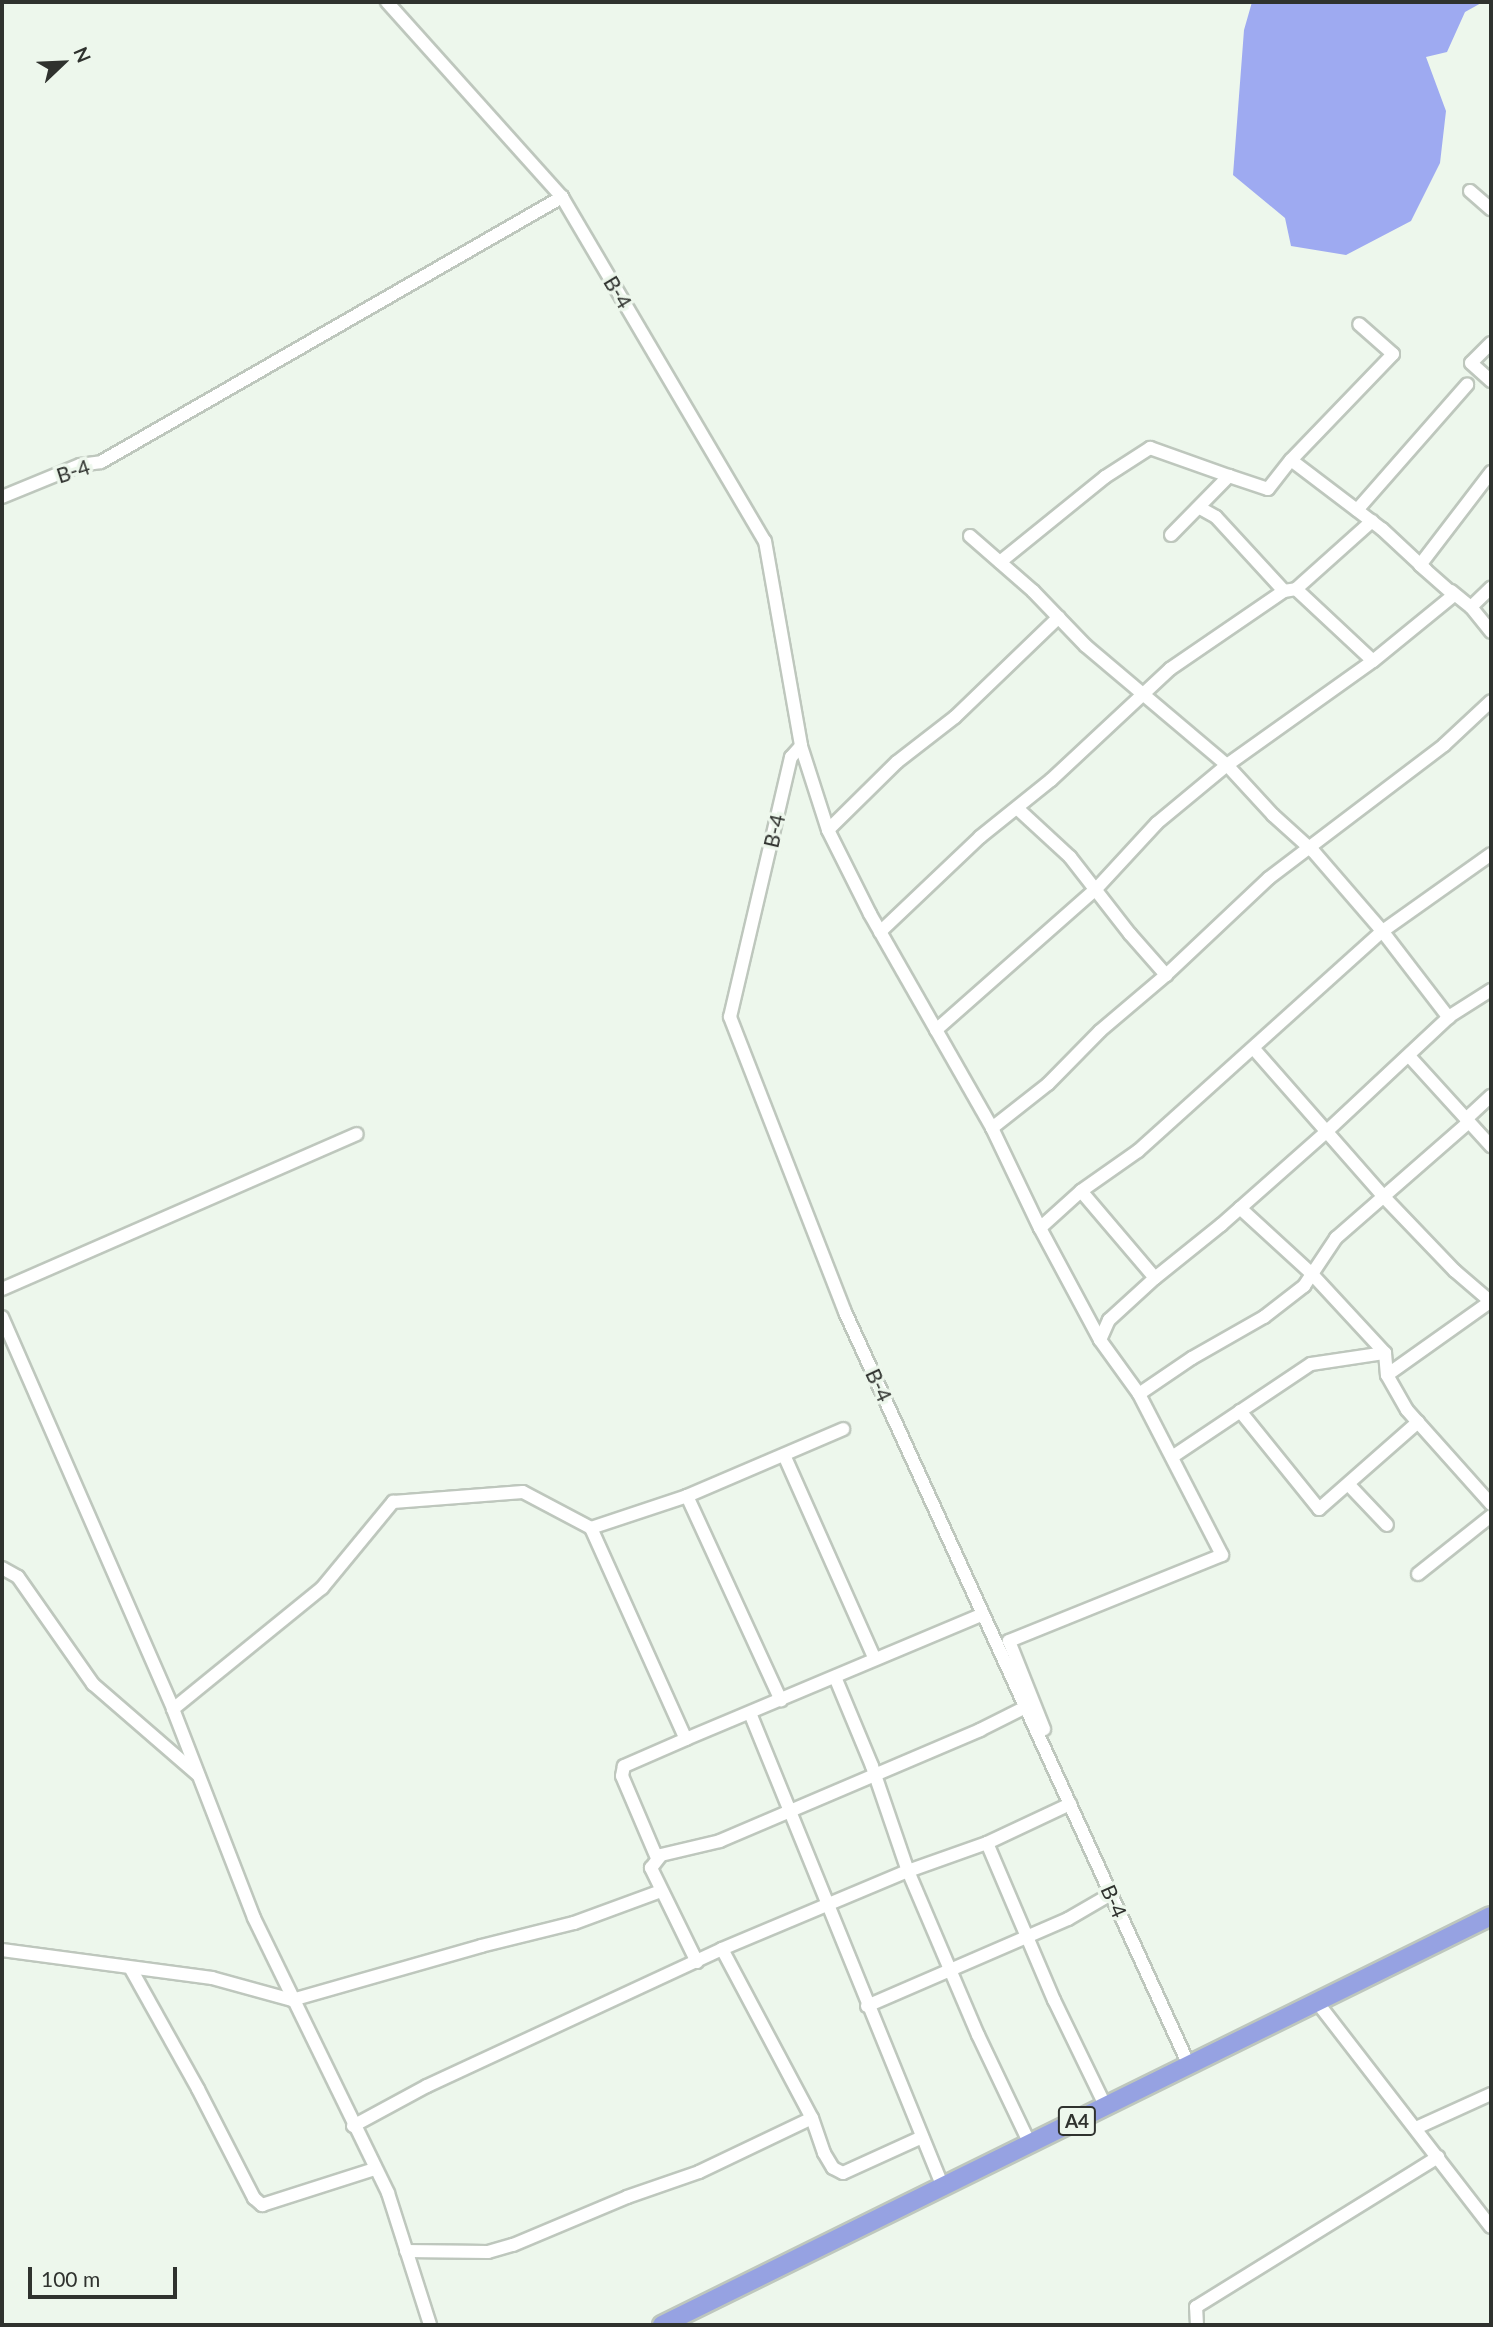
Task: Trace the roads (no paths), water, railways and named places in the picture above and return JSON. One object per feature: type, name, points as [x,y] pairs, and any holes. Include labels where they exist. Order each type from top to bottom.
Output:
[{"type":"highway","name":"A4","points":[[662,2325],[1491,1916]]},
{"type":"street","points":[[387,2],[562,197]]},
{"type":"street","points":[[1470,191],[1491,209]]},
{"type":"street","name":"B-4","points":[[2,497],[80,465],[101,462],[562,197],[765,541],[801,746],[791,757],[730,1017],[845,1312],[1189,2066]]},
{"type":"street","points":[[1000,562],[1105,477],[1150,448],[1268,489],[1291,460],[1393,354],[1359,324]]},
{"type":"street","points":[[1491,343],[1471,363],[1491,381]]},
{"type":"street","points":[[1357,510],[1467,385]]},
{"type":"street","points":[[936,1030],[1097,888],[1157,823],[1227,765],[1373,661],[1454,595],[1372,521],[1291,460]]},
{"type":"street","points":[[1420,565],[1491,472]]},
{"type":"street","points":[[1171,535],[1229,476]]},
{"type":"street","points":[[1200,508],[1216,517],[1290,590],[1373,661]]},
{"type":"street","points":[[880,932],[980,837],[1018,808],[1170,669],[1290,590],[1372,521]]},
{"type":"street","points":[[970,536],[1059,617],[1086,646],[1227,765],[1307,847],[1383,932],[1449,1018]]},
{"type":"street","points":[[1420,565],[1471,607],[1491,632]]},
{"type":"street","points":[[1471,607],[1491,588]]},
{"type":"street","points":[[828,830],[897,762],[955,717],[1059,617]]},
{"type":"street","points":[[992,1128],[1048,1084],[1100,1031],[1166,975],[1269,878],[1444,745],[1491,701]]},
{"type":"street","points":[[801,746],[828,830],[880,932],[992,1128],[1040,1228],[1100,1340],[1139,1394],[1222,1555],[1009,1641],[1109,1890],[1068,1919],[867,2006]]},
{"type":"street","points":[[1018,808],[1097,888],[1130,934],[1166,975]]},
{"type":"street","points":[[1040,1228],[1081,1191],[1138,1151],[1383,932],[1491,854]]},
{"type":"street","points":[[1100,1340],[1109,1320],[1155,1278],[1241,1208],[1449,1018],[1491,990]]},
{"type":"street","points":[[1254,1049],[1383,1196],[1455,1271],[1491,1302],[1387,1375]]},
{"type":"street","points":[[1409,1056],[1491,1146]]},
{"type":"street","points":[[1139,1394],[1192,1358],[1264,1317],[1304,1286],[1336,1237],[1467,1121],[1491,1096]]},
{"type":"street","points":[[2,1289],[357,1133]]},
{"type":"street","points":[[1081,1191],[1155,1278]]},
{"type":"street","points":[[1241,1208],[1311,1273],[1385,1353],[1387,1375],[1418,1422],[1491,1504]]},
{"type":"street","points":[[2,1317],[173,1709],[254,1918],[387,2193],[430,2325]]},
{"type":"street","points":[[1172,1457],[1311,1364],[1385,1353]]},
{"type":"street","points":[[1240,1410],[1319,1509],[1418,1422]]},
{"type":"street","points":[[591,1528],[687,1496],[843,1429]]},
{"type":"street","points":[[784,1455],[875,1659]]},
{"type":"street","points":[[1349,1485],[1387,1525]]},
{"type":"street","points":[[173,1709],[322,1588],[393,1502],[523,1492],[591,1528],[687,1739]]},
{"type":"street","points":[[687,1496],[781,1700]]},
{"type":"street","points":[[1418,1574],[1491,1516]]},
{"type":"street","points":[[2,1568],[18,1577],[93,1684],[201,1777]]},
{"type":"street","points":[[657,1858],[622,1776],[624,1766],[983,1614]]},
{"type":"street","points":[[835,1677],[875,1774],[908,1871],[978,2035],[1030,2144]]},
{"type":"street","points":[[697,1962],[651,1868],[661,1854],[720,1841],[1026,1707]]},
{"type":"street","points":[[750,1713],[830,1905],[867,2006],[943,2187]]},
{"type":"street","points":[[354,2126],[427,2086],[722,1949],[908,1871],[987,1843],[1070,1804]]},
{"type":"street","points":[[987,1843],[1026,1936],[1106,2107]]},
{"type":"street","points":[[2,1950],[212,1978],[292,2000],[481,1946],[575,1923],[661,1891]]},
{"type":"street","points":[[722,1949],[746,1988],[812,2118],[824,2153],[833,2168],[843,2174],[922,2137]]},
{"type":"street","points":[[131,1969],[198,2089],[254,2198],[262,2205],[375,2169]]},
{"type":"street","points":[[1317,2002],[1491,2227]]},
{"type":"street","points":[[1416,2128],[1491,2094]]},
{"type":"street","points":[[406,2251],[488,2252],[513,2245],[627,2197],[699,2172],[812,2118]]},
{"type":"street","points":[[1197,2325],[1196,2307],[1438,2157]]},
{"type":"water","points":[[1252,2],[1483,2],[1465,12],[1447,52],[1426,57],[1446,111],[1440,163],[1411,221],[1346,255],[1291,246],[1285,218],[1233,175],[1244,30]]}]
